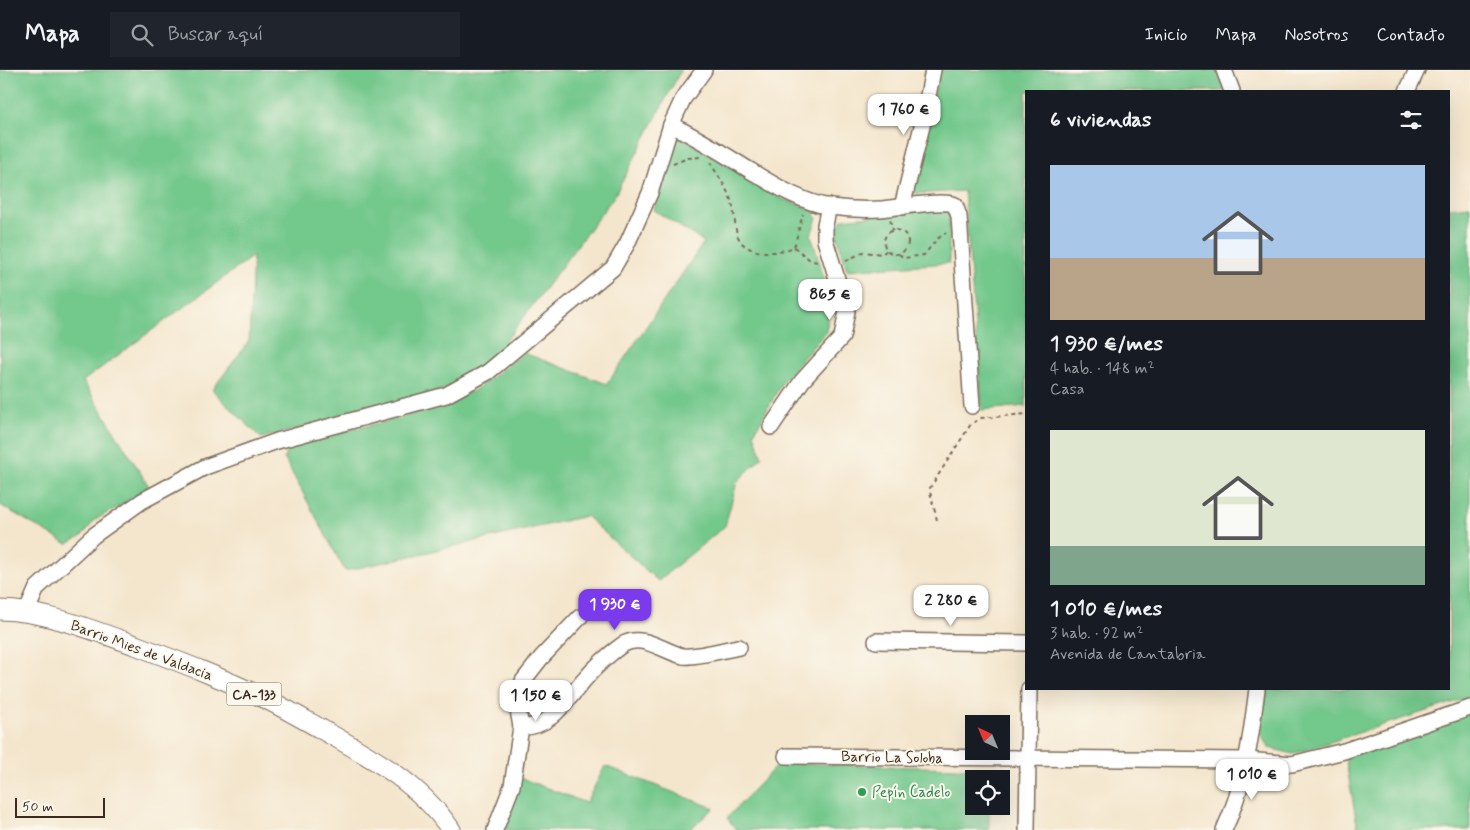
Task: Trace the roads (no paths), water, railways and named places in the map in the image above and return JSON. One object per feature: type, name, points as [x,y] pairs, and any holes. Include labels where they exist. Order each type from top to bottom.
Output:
[{"type":"main road","name":"CA-133","points":[[0,610],[26,613]]},
{"type":"main road","name":"Barrio Mies de Valdacia","points":[[26,613],[103,633],[186,664],[268,700],[353,746],[386,767],[421,796],[451,830]]},
{"type":"street","points":[[26,613],[36,588],[93,536],[142,501],[205,467],[277,441],[446,395],[488,372],[613,268],[627,244],[650,193],[671,126],[683,99],[704,70]]},
{"type":"street","points":[[902,207],[922,126],[933,70]]},
{"type":"street","points":[[1224,70],[1232,90]]},
{"type":"street","points":[[1407,90],[1417,70]]},
{"type":"street","points":[[671,126],[693,135],[782,190],[809,201],[829,206],[864,209],[952,203],[958,209],[972,406]]},
{"type":"street","points":[[771,427],[802,381],[842,337],[847,311],[825,240],[825,225],[829,206]]},
{"type":"street","points":[[496,830],[512,786],[521,727],[517,704],[523,681],[541,658],[580,617]]},
{"type":"street","points":[[876,640],[1025,643]]},
{"type":"street","points":[[521,727],[530,728],[545,722],[602,662],[624,644],[634,641],[651,643],[684,657],[739,647]]},
{"type":"street","points":[[1027,830],[1029,690]]},
{"type":"street","points":[[1224,830],[1242,784],[1257,690]]},
{"type":"street","name":"Barrio La Soloba","points":[[786,756],[1247,760],[1292,764],[1344,751],[1470,708]]},
{"type":"place","name":"Pepín Cadelo","points":[[862,792]]}]
